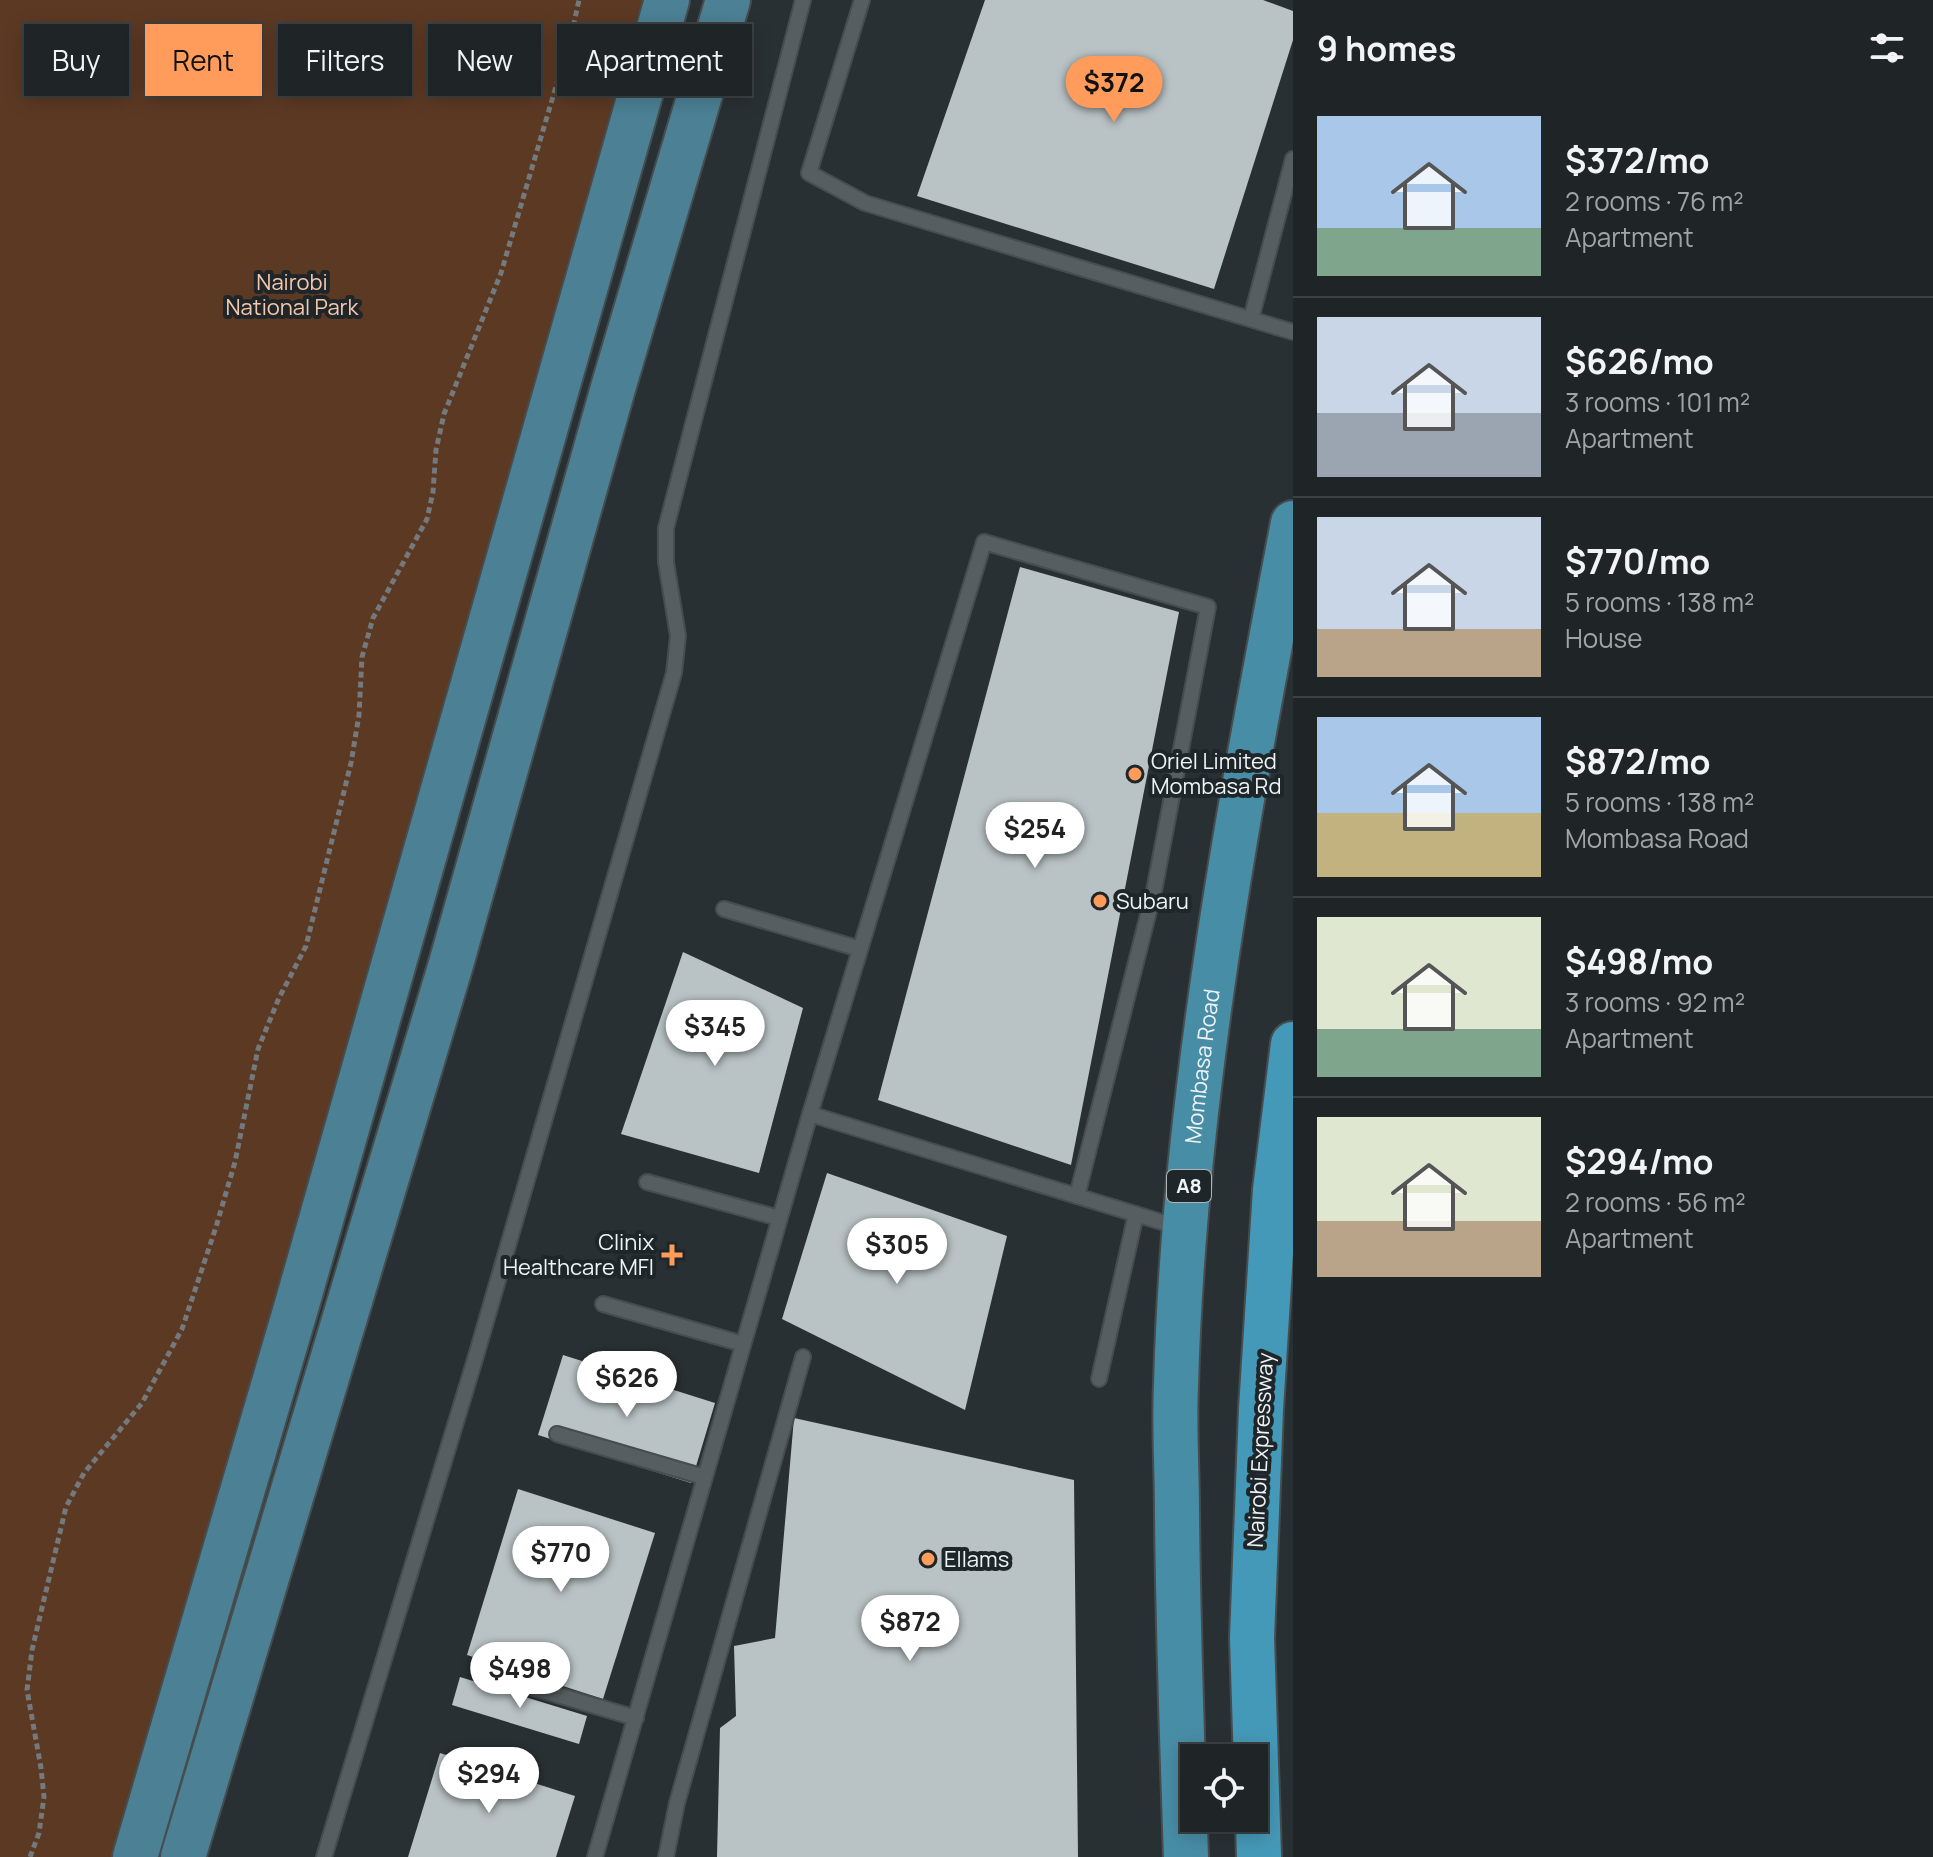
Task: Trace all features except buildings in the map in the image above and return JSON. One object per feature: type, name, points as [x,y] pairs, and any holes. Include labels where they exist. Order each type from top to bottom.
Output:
[{"type":"highway","name":"Mombasa Road","points":[[1186,1857],[1178,1600],[1176,1386],[1185,1229],[1221,920],[1293,523]]},
{"type":"highway","name":"Nairobi Expressway","points":[[1259,1857],[1252,1638],[1261,1409],[1275,1190],[1293,1044]]},
{"type":"main road","points":[[135,1857],[298,1301],[667,0]]},
{"type":"main road","points":[[183,1857],[451,964],[613,388],[728,0]]},
{"type":"lane","points":[[324,1857],[476,1356],[674,673],[678,636],[666,562],[666,528],[803,0]]},
{"type":"lane","points":[[862,0],[809,173],[865,203],[1293,332]]},
{"type":"lane","points":[[1251,319],[1293,159]]},
{"type":"lane","points":[[595,1857],[779,1218],[984,542],[1208,607],[1154,891],[1077,1196]]},
{"type":"lane","points":[[724,909],[860,949]]},
{"type":"lane","points":[[810,1114],[1185,1229]]},
{"type":"lane","points":[[647,1182],[779,1218]]},
{"type":"lane","points":[[1099,1379],[1136,1214]]},
{"type":"lane","points":[[603,1304],[743,1344]]},
{"type":"lane","points":[[666,1857],[677,1803],[803,1357]]},
{"type":"lane","points":[[557,1434],[704,1477]]},
{"type":"lane","points":[[510,1681],[636,1718]]},
{"type":"path","points":[[30,1857],[39,1833],[44,1797],[27,1690],[32,1650],[66,1507],[84,1473],[142,1403],[182,1329],[235,1162],[258,1049],[279,998],[306,946],[351,763],[359,715],[362,657],[373,618],[427,519],[444,414],[501,273],[579,0]]},
{"type":"green space","name":"Nairobi National Park","points":[[0,0],[688,0],[681,24],[557,24],[557,96],[659,96],[121,1857],[0,1857]]},
{"type":"place","name":"Oriel Limited Mombasa Rd","points":[[1135,774]]},
{"type":"place","name":"Subaru","points":[[1100,901]]},
{"type":"place","name":"Clinix Healthcare MFI","points":[[672,1255]]},
{"type":"place","name":"Ellams","points":[[928,1559]]}]
